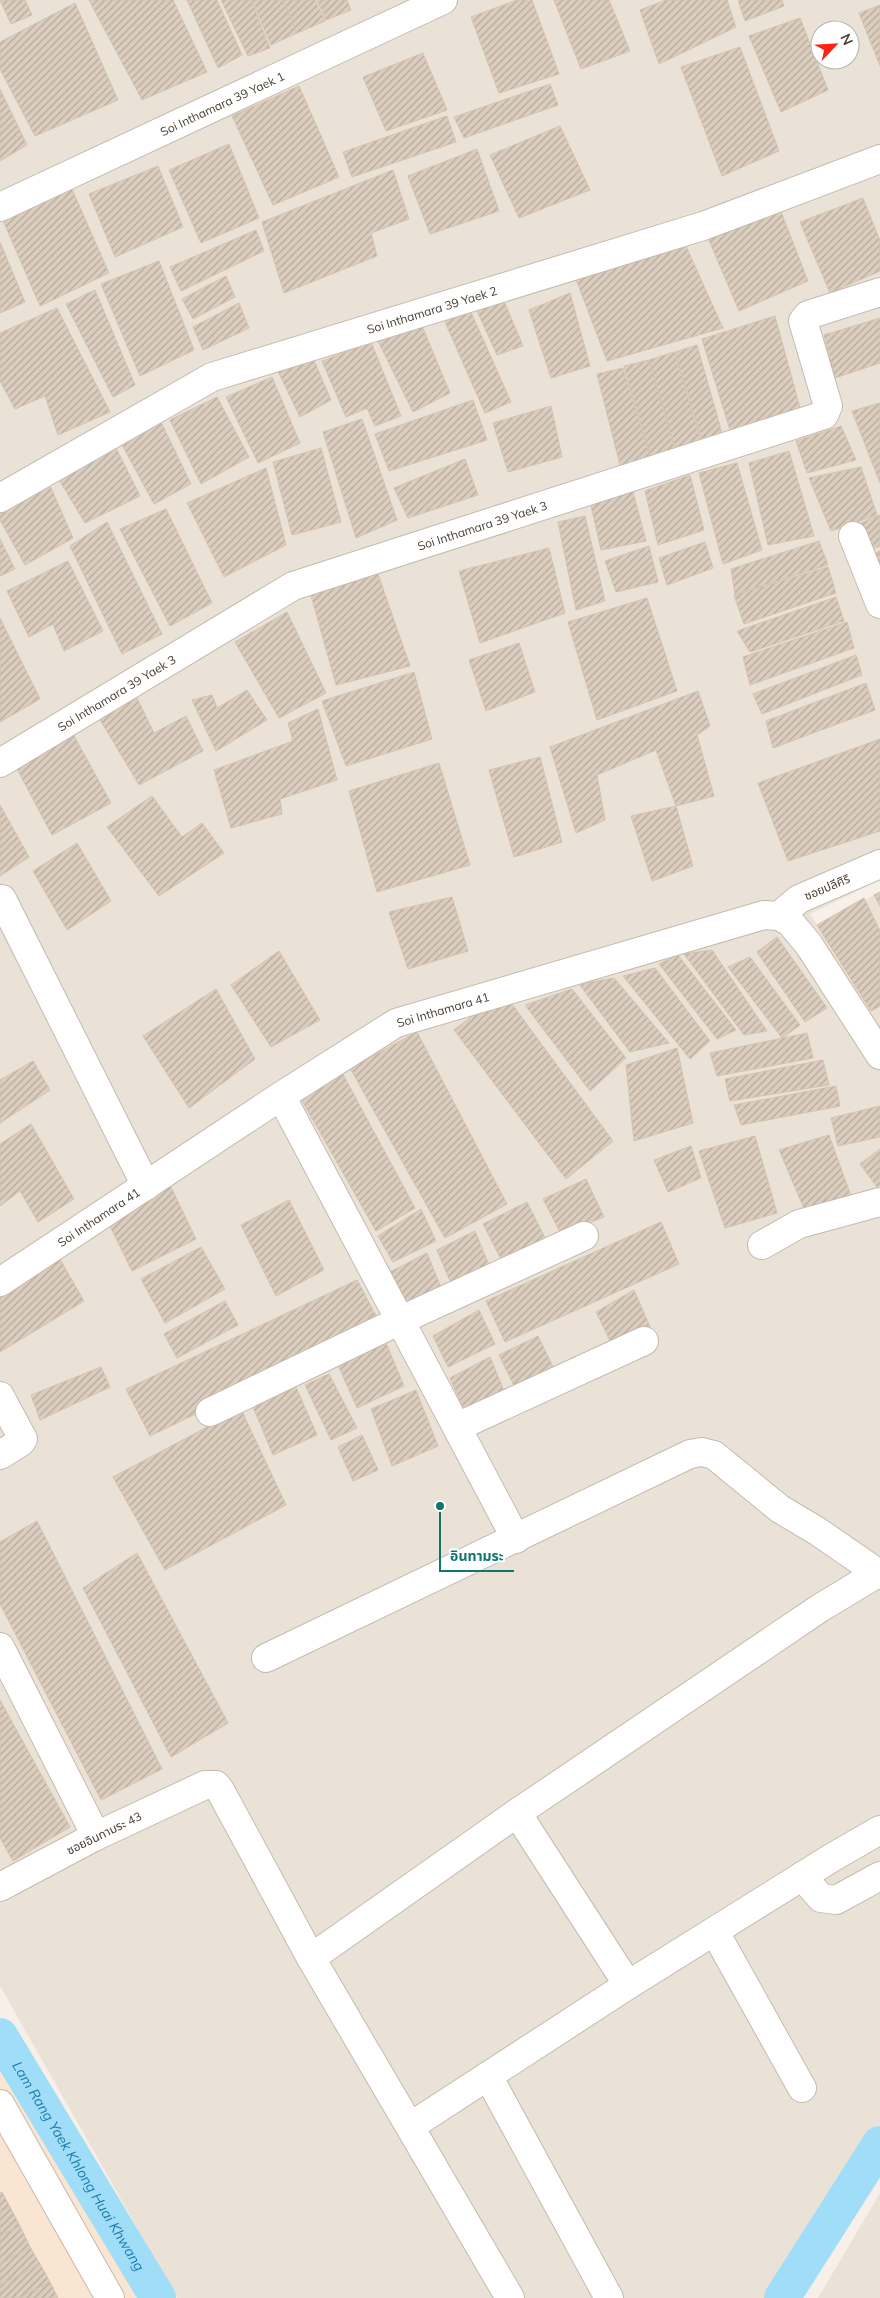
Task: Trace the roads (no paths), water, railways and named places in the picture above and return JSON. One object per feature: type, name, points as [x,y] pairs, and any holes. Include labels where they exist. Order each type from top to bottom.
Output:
[{"type":"street","name":"Soi Inthamara 39 Yaek 1","points":[[0,206],[443,0]]},
{"type":"street","name":"Soi Inthamara 39 Yaek 2","points":[[0,498],[212,377],[703,226],[880,159]]},
{"type":"street","name":"Soi Inthamara 39 Yaek 3","points":[[0,763],[293,586],[824,414],[828,406],[803,321],[808,315],[880,292]]},
{"type":"street","points":[[854,536],[880,604]]},
{"type":"street","name":"ซอยปลีศิริ","points":[[779,916],[799,899],[880,864]]},
{"type":"street","points":[[2,899],[146,1186]]},
{"type":"street","name":"Soi Inthamara 41","points":[[0,1282],[281,1096],[396,1023],[764,915],[779,916]]},
{"type":"street","points":[[779,916],[790,922],[809,945],[880,1054]]},
{"type":"street","points":[[281,1096],[516,1539]]},
{"type":"street","points":[[762,1245],[799,1224],[880,1202]]},
{"type":"street","points":[[210,1412],[401,1320],[584,1236]]},
{"type":"street","points":[[457,1427],[644,1341]]},
{"type":"street","points":[[0,1396],[23,1439],[22,1442],[0,1455]]},
{"type":"street","points":[[266,1658],[690,1454],[702,1452],[714,1455],[780,1509],[817,1531],[879,1574],[820,1608],[518,1813],[311,1958],[510,2298]]},
{"type":"street","points":[[0,1647],[96,1836]]},
{"type":"street","name":"ซอยอินทามระ 43","points":[[0,1887],[96,1836],[205,1784],[210,1784],[220,1790],[311,1958]]},
{"type":"street","points":[[518,1813],[628,1985]]},
{"type":"street","points":[[411,2126],[628,1985],[716,1932],[802,1876],[880,1830]]},
{"type":"street","points":[[802,1876],[821,1898],[836,1900],[880,1876]]},
{"type":"street","points":[[716,1932],[802,2088]]},
{"type":"street","points":[[488,2076],[609,2298]]},
{"type":"street","points":[[0,2104],[110,2298]]},
{"type":"waterway","name":"Lam Rang Yaek Khlong Huai Khwang","points":[[0,2036],[158,2298]]},
{"type":"waterway","points":[[782,2298],[880,2144]]},
{"type":"place","name":"อินทามระ","points":[[440,1506]]}]
